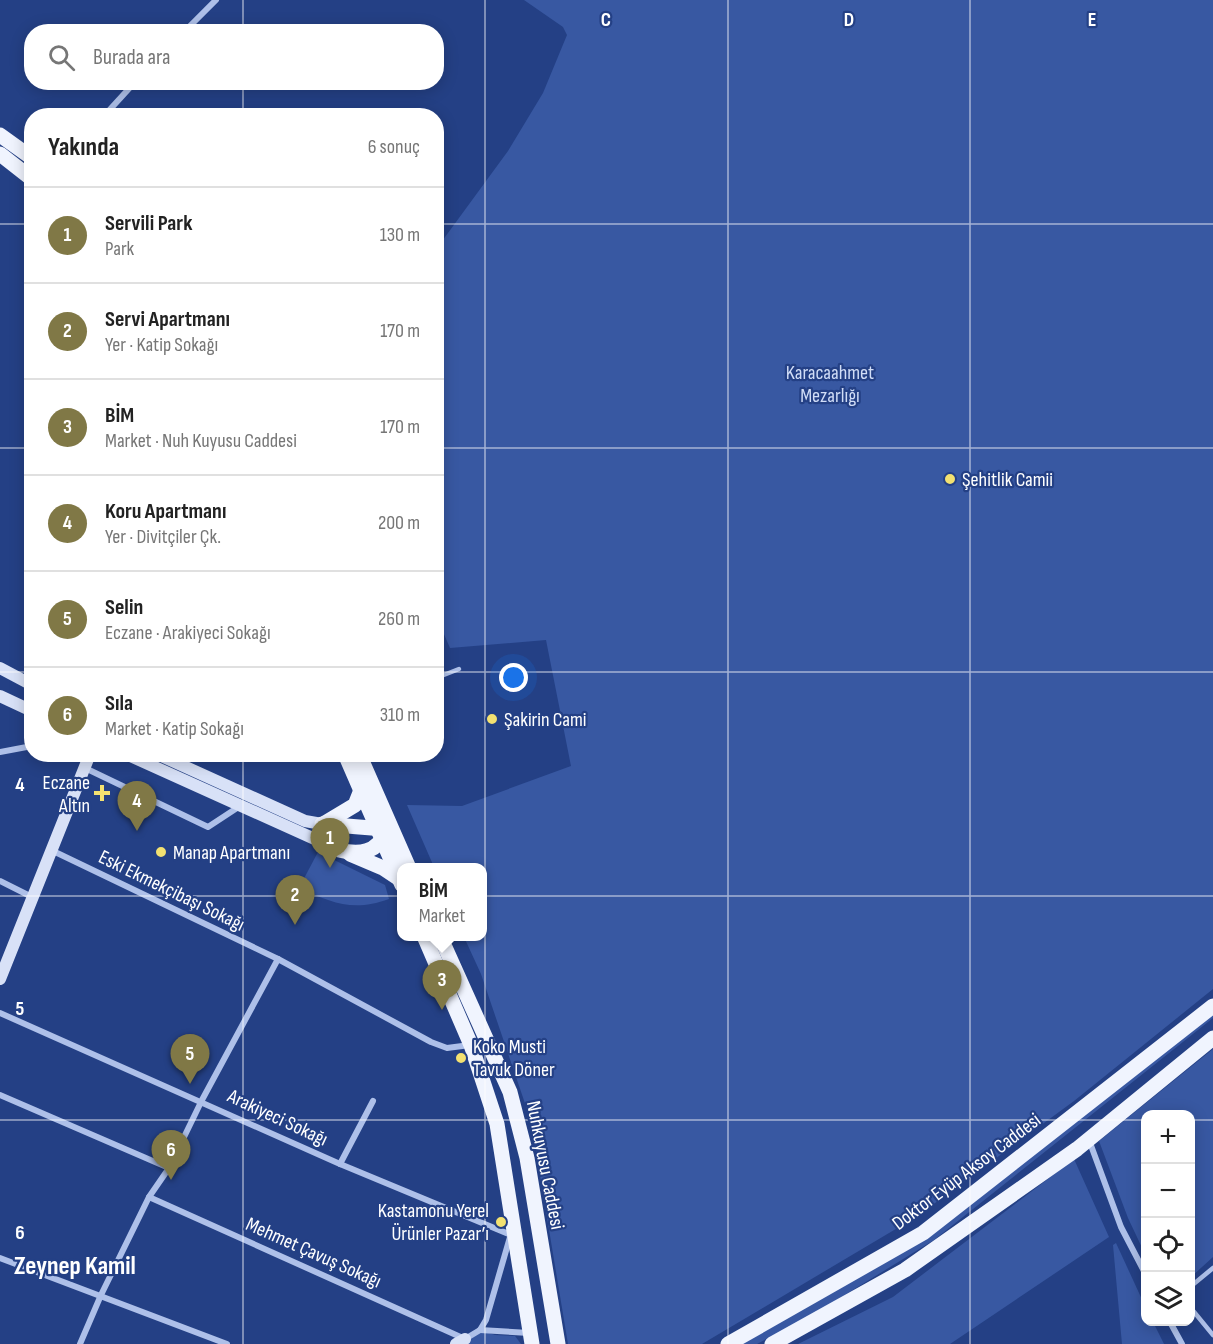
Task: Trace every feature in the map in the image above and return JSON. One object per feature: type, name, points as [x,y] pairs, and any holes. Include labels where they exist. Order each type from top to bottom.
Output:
[{"type":"main road","points":[[0,135],[24,152]]},
{"type":"main road","points":[[0,154],[24,173]]},
{"type":"main road","points":[[348,762],[360,790],[385,832],[397,863]]},
{"type":"main road","points":[[339,850],[360,853],[372,850],[385,832],[384,810],[363,762]]},
{"type":"main road","points":[[322,824],[355,805],[360,790]]},
{"type":"main road","points":[[322,824],[385,832]]},
{"type":"main road","points":[[339,850],[397,874]]},
{"type":"main road","points":[[426,941],[471,1045],[497,1124],[530,1338]]},
{"type":"main road","name":"Nuhkuyusu Caddesi","points":[[442,941],[510,1092],[527,1158],[558,1344]]},
{"type":"main road","name":"Doktor Eyüp Aksoy Caddesi","points":[[728,1344],[923,1233],[1213,1006]]},
{"type":"main road","points":[[772,1344],[905,1270],[1089,1139],[1213,1038]]},
{"type":"street","points":[[191,24],[216,0]]},
{"type":"street","points":[[111,108],[128,90]]},
{"type":"street","points":[[0,668],[24,680]]},
{"type":"street","points":[[0,696],[24,707]]},
{"type":"street","points":[[0,752],[24,748]]},
{"type":"street","points":[[0,979],[87,762]]},
{"type":"street","points":[[144,762],[339,850]]},
{"type":"street","points":[[174,762],[305,822],[322,824]]},
{"type":"street","points":[[85,768],[208,827],[240,806]]},
{"type":"street","name":"Eski Ekmekçibaşı Sokağı","points":[[53,851],[278,959],[431,1042],[447,1048],[471,1045]]},
{"type":"street","points":[[0,881],[34,898]]},
{"type":"street","points":[[80,1344],[101,1295],[149,1197],[169,1168],[202,1100],[278,959]]},
{"type":"street","name":"Arakiyeci Sokağı","points":[[0,1012],[202,1100],[340,1164],[513,1236]]},
{"type":"street","points":[[0,1095],[169,1168]]},
{"type":"street","points":[[340,1164],[373,1101]]},
{"type":"street","points":[[1089,1139],[1121,1227],[1144,1272]]},
{"type":"street","name":"Mehmet Çavuş Sokağı","points":[[149,1197],[461,1341]]},
{"type":"street","points":[[480,1330],[513,1236]]},
{"type":"street","points":[[0,1258],[227,1344]]},
{"type":"street","points":[[1172,1326],[1182,1344]]},
{"type":"street","points":[[461,1341],[480,1330],[530,1338]]},
{"type":"lane","points":[[444,675],[459,669]]},
{"type":"lane","points":[[1195,1284],[1213,1268]]},
{"type":"lane","points":[[1195,1311],[1213,1335]]},
{"type":"green space","name":"Karacaahmet Mezarlığı","points":[[524,0],[1213,0],[1213,989],[1074,1101],[916,1217],[702,1344],[568,1344],[531,1121],[481,974],[466,941],[487,941],[487,863],[432,863],[407,805],[462,806],[571,766],[546,640],[450,648],[444,634],[444,238],[508,151],[543,93],[567,35],[563,27]]},
{"type":"green space","points":[[318,852],[385,885],[389,899],[364,905],[343,904],[332,902],[299,888]]},
{"type":"green space","points":[[1213,1010],[1213,1018],[934,1240],[817,1312],[757,1344],[739,1344],[891,1257]]},
{"type":"green space","points":[[1213,1049],[1213,1257],[1195,1273],[1195,1110],[1141,1110],[1141,1246],[1099,1141]]},
{"type":"green space","points":[[1074,1159],[1109,1237],[950,1344],[798,1344],[893,1297]]},
{"type":"green space","points":[[1116,1243],[1141,1297],[1141,1326],[1155,1326],[1164,1344],[1122,1344],[1113,1245]]},
{"type":"green space","points":[[477,1329],[495,1335],[515,1336],[521,1344],[452,1344]]},
{"type":"place","name":"Şehitlik Camii","points":[[950,479]]},
{"type":"place","name":"Şakirin Cami","points":[[492,719]]},
{"type":"place","name":"Eczane Altın","points":[[102,793]]},
{"type":"place","name":"Koru Apartmanı","points":[[137,831]]},
{"type":"place","name":"Manap Apartmanı","points":[[161,852]]},
{"type":"place","name":"Servili Park","points":[[330,868]]},
{"type":"place","name":"Servi Apartmanı","points":[[295,925]]},
{"type":"place","name":"BİM","points":[[442,1010]]},
{"type":"place","name":"Koko Musti Tavuk Döner","points":[[461,1058]]},
{"type":"place","name":"Selin","points":[[190,1084]]},
{"type":"place","name":"Sıla","points":[[171,1180]]},
{"type":"place","name":"Kastamonu Yerel Ürünler Pazar’ı","points":[[501,1222]]},
{"type":"district","name":"Zeynep Kamil","points":[[75,1265]]}]
